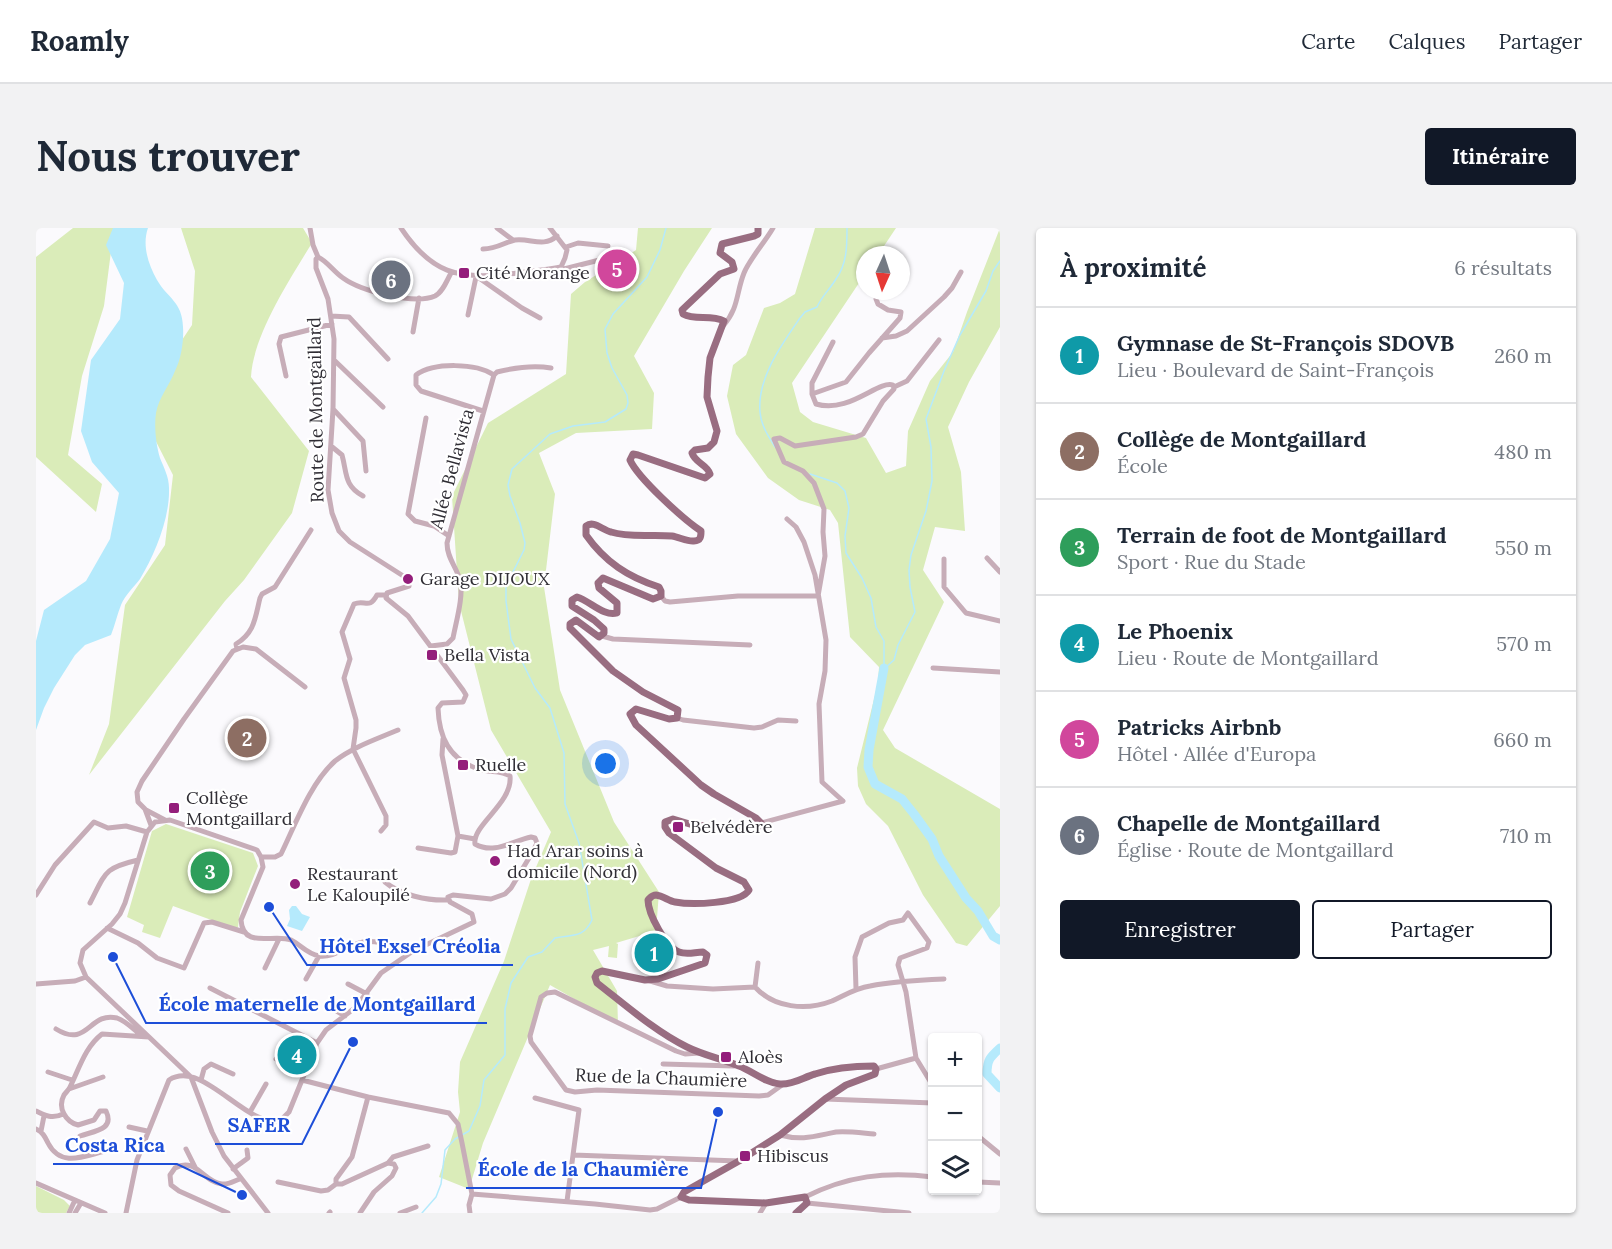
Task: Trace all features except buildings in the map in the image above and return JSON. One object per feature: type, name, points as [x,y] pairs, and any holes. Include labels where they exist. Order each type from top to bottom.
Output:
[{"type":"main road","points":[[759,229],[758,234],[754,237],[722,244],[719,251],[732,262],[734,269],[720,274],[682,310],[687,317],[719,318],[724,321],[710,358],[708,377],[707,397],[717,431],[714,442],[708,448],[695,450],[692,453],[694,458],[710,472],[709,477],[685,472],[638,455],[633,454],[630,459],[678,514],[701,531],[699,540],[694,542],[671,536],[619,534],[602,529],[593,523],[586,526],[586,535],[614,566],[659,587],[661,596],[653,599],[607,579],[600,579],[599,588],[617,603],[618,613],[613,615],[607,613],[577,597],[572,600],[572,606],[604,629],[602,636],[592,634],[576,620],[570,624],[573,633],[613,671],[643,692],[678,710],[677,718],[669,719],[639,708],[633,710],[630,714],[636,725],[689,775],[714,794],[761,823],[753,829],[693,825],[673,819],[665,822],[664,827],[669,833],[716,868],[744,882],[749,890],[744,897],[708,903],[674,902],[656,895],[651,896],[648,900],[649,909],[667,943],[683,953],[703,952],[707,955],[705,963],[658,979],[645,980],[606,971],[597,973],[595,977],[597,983],[639,1017],[686,1047],[739,1066],[782,1085],[829,1071],[865,1066],[874,1066],[876,1070],[875,1074],[846,1085],[780,1135],[684,1192],[681,1197],[688,1200],[766,1203],[806,1200]]},
{"type":"main road","points":[[796,1213],[806,1200]]},
{"type":"street","name":"Route de Montgaillard","points":[[310,228],[318,257],[315,261],[316,268],[328,299],[332,324],[333,409],[328,490],[332,513],[339,531],[350,542],[409,581],[407,588],[386,595]]},
{"type":"street","points":[[400,228],[407,238],[441,268],[451,273],[478,277],[561,267],[564,269],[615,256]]},
{"type":"street","points":[[497,228],[513,240]]},
{"type":"street","points":[[550,228],[566,247],[567,254],[561,267]]},
{"type":"street","points":[[723,326],[731,317],[744,272],[772,231],[759,229]]},
{"type":"street","points":[[483,249],[495,248],[513,240],[542,243],[557,236]]},
{"type":"street","points":[[566,247],[578,243],[608,246]]},
{"type":"street","points":[[318,257],[325,260],[329,267],[345,280],[366,290],[386,295],[419,298],[435,296],[451,273]]},
{"type":"street","points":[[881,338],[896,336],[908,331],[944,297],[961,272]]},
{"type":"street","points":[[468,315],[478,277]]},
{"type":"street","points":[[478,277],[540,318]]},
{"type":"street","points":[[413,332],[419,298]]},
{"type":"street","points":[[812,394],[846,382],[902,315],[899,310],[888,310],[878,304],[876,300]]},
{"type":"street","points":[[331,316],[349,317],[388,359]]},
{"type":"street","points":[[286,376],[279,344],[281,337],[332,324]]},
{"type":"street","points":[[818,596],[825,556],[823,532],[825,509],[814,483],[803,471],[784,462],[774,439],[780,438],[795,446],[863,434],[894,387],[907,381],[939,340]]},
{"type":"street","points":[[833,342],[812,383],[812,394],[816,404],[836,406],[857,399],[888,383],[894,387]]},
{"type":"street","points":[[334,360],[383,407]]},
{"type":"street","points":[[483,411],[421,392],[416,385],[416,375],[427,369],[457,366],[479,368],[494,375],[504,370],[551,368]]},
{"type":"street","name":"Allée Bellavista","points":[[431,646],[447,644],[453,638],[461,589],[458,573],[448,556],[449,536],[494,375]]},
{"type":"street","points":[[333,409],[363,441],[366,471]]},
{"type":"street","points":[[426,418],[408,514],[415,521],[434,526],[449,536]]},
{"type":"street","points":[[331,446],[342,455],[349,485],[363,496]]},
{"type":"street","points":[[761,823],[843,801],[822,782],[819,704],[827,650],[815,575],[804,542],[796,527],[787,519]]},
{"type":"street","points":[[245,933],[242,920],[261,871],[261,858],[253,848],[166,820],[145,809],[138,802],[138,788],[184,719],[237,649],[237,644],[246,638],[252,629],[262,594],[274,587],[311,530]]},
{"type":"street","points":[[987,558],[1000,572]]},
{"type":"street","points":[[944,559],[944,587],[966,613],[1000,621]]},
{"type":"street","points":[[381,831],[386,825],[386,816],[353,750],[357,728],[344,678],[344,672],[350,659],[342,637],[342,628],[354,604],[370,603],[377,595],[386,595],[388,600],[408,616],[466,695],[460,703],[445,702],[439,705],[438,711],[443,739],[442,755],[458,836],[455,852],[418,848]]},
{"type":"street","points":[[661,596],[665,601],[670,602],[738,596],[818,596]]},
{"type":"street","points":[[602,636],[613,639],[750,645]]},
{"type":"street","points":[[237,649],[256,649],[306,687]]},
{"type":"street","points":[[933,668],[1000,672]]},
{"type":"street","points":[[677,718],[754,728],[778,720],[796,721]]},
{"type":"street","points":[[261,858],[281,854],[311,793],[335,762],[353,750],[398,730]]},
{"type":"street","points":[[443,739],[451,752],[468,764],[478,769],[504,772],[511,779],[504,799],[476,835],[475,844],[486,848],[499,848],[531,837],[535,838],[537,843],[511,888],[505,894],[491,899],[453,895],[448,897],[448,900]]},
{"type":"street","points":[[145,809],[151,825]]},
{"type":"street","points":[[166,820],[151,825],[120,914],[83,950],[80,963],[86,977],[191,1077],[212,1132],[224,1156],[268,1213]]},
{"type":"street","points":[[36,895],[55,865],[94,822],[108,828],[126,826],[147,832]]},
{"type":"street","points":[[458,836],[474,839]]},
{"type":"street","points":[[90,903],[112,868],[138,860]]},
{"type":"street","points":[[126,1213],[137,1160],[169,1080],[191,1077],[201,1080],[250,1112],[268,1120],[281,1120],[289,1112],[316,1043],[326,1030],[345,1016],[367,994],[384,969],[413,951],[474,922],[472,914],[448,900],[437,900],[397,890],[385,882]]},
{"type":"street","points":[[856,989],[855,957],[862,937],[889,923],[903,920],[908,913],[929,945],[927,948],[898,960],[906,992],[916,1058],[928,1078]]},
{"type":"street","points":[[107,928],[138,942],[157,958],[184,968],[204,923],[212,922],[255,938],[291,940],[304,951],[319,956],[331,955],[365,942],[413,951]]},
{"type":"street","points":[[265,968],[279,939]]},
{"type":"street","points":[[306,979],[319,956]]},
{"type":"street","points":[[758,963],[755,987],[764,997],[793,1006],[812,1006],[829,1002],[856,989],[902,981],[944,979]]},
{"type":"street","points":[[36,984],[75,981],[86,977]]},
{"type":"street","points":[[645,980],[668,986],[702,986],[713,989],[755,987]]},
{"type":"street","points":[[348,984],[367,994]]},
{"type":"street","points":[[210,988],[316,1043]]},
{"type":"street","name":"Rue de la Chaumière","points":[[701,1052],[693,1054],[676,1051],[555,992],[541,997],[530,1029],[531,1042],[566,1090],[575,1092],[597,1090],[759,1096],[768,1095],[782,1085]]},
{"type":"street","points":[[328,1006],[345,1016]]},
{"type":"street","points":[[56,1029],[66,1035],[76,1035],[85,1032],[100,1019],[108,1017],[123,1021],[142,1036]]},
{"type":"street","points":[[80,1136],[107,1126],[108,1115],[106,1111],[100,1111],[94,1120],[78,1125],[67,1120],[63,1114],[63,1100],[82,1059],[102,1034],[151,1037]]},
{"type":"street","points":[[876,1070],[916,1058]]},
{"type":"street","points":[[276,1059],[305,1072]]},
{"type":"street","points":[[201,1080],[204,1069],[211,1064],[233,1074]]},
{"type":"street","points":[[663,1064],[739,1066]]},
{"type":"street","points":[[48,1072],[72,1080]]},
{"type":"street","points":[[69,1089],[104,1077]]},
{"type":"street","points":[[302,1080],[368,1097],[449,1113],[458,1124],[460,1131],[472,1194],[466,1205],[468,1213]]},
{"type":"street","points":[[250,1112],[266,1084]]},
{"type":"street","points":[[336,1185],[336,1179],[352,1157],[368,1097]]},
{"type":"street","points":[[534,1098],[579,1110],[567,1201]]},
{"type":"street","points":[[825,1099],[928,1104]]},
{"type":"street","points":[[36,1111],[44,1116],[52,1117],[63,1114]]},
{"type":"street","points":[[44,1116],[39,1130],[52,1150],[62,1158],[74,1158],[105,1151]]},
{"type":"street","points":[[129,1127],[147,1131]]},
{"type":"street","points":[[780,1135],[796,1139],[837,1132],[874,1134]]},
{"type":"street","points":[[982,1139],[1000,1154]]},
{"type":"street","points":[[278,1182],[321,1191],[328,1190],[388,1163],[393,1157],[428,1146]]},
{"type":"street","points":[[186,1149],[195,1167]]},
{"type":"street","points":[[233,1169],[248,1158],[247,1150]]},
{"type":"street","points":[[573,1155],[739,1161]]},
{"type":"street","points":[[360,1213],[374,1192],[396,1171],[396,1166],[388,1163]]},
{"type":"street","points":[[228,1213],[179,1191],[171,1185],[170,1175],[175,1168],[187,1165],[195,1167],[219,1184],[229,1184],[240,1179]]},
{"type":"street","points":[[806,1200],[826,1186],[877,1174],[906,1173],[928,1176]]},
{"type":"street","points":[[982,1182],[1000,1184]]},
{"type":"street","points":[[36,1184],[105,1213]]},
{"type":"street","points":[[472,1194],[650,1210],[681,1197]]},
{"type":"street","points":[[806,1200],[909,1213]]},
{"type":"street","points":[[69,1213],[78,1201]]},
{"type":"street","points":[[75,1213],[78,1201]]},
{"type":"street","points":[[760,1213],[766,1203]]},
{"type":"street","points":[[400,1213],[416,1207]]},
{"type":"green space","points":[[73,228],[114,228],[104,306],[82,376],[68,455],[102,484],[96,512],[36,457],[36,257]]},
{"type":"green space","points":[[181,228],[303,228],[312,243],[265,326],[253,361],[251,377],[309,451],[292,513],[244,580],[225,601],[89,775],[109,724],[125,605],[165,545],[173,475],[138,406],[192,325],[195,271]]},
{"type":"green space","points":[[638,228],[712,228],[634,356],[654,393],[652,429],[576,433],[539,453],[555,494],[544,587],[560,690],[614,822],[659,892],[656,931],[616,943],[618,944],[617,958],[608,957],[609,946],[593,950],[617,991],[618,1024],[550,985],[483,1143],[469,1189],[439,1177],[460,1112],[458,1092],[460,1062],[504,961],[531,879],[551,832],[491,730],[459,603],[452,496],[488,423],[566,374],[571,294],[585,282],[636,250]]},
{"type":"green space","points":[[815,228],[896,228],[884,246],[856,246],[856,287],[792,383],[800,412],[813,422],[866,438],[886,473],[906,466],[908,431],[930,381],[953,352],[1000,228],[1000,327],[969,382],[948,427],[961,472],[965,531],[935,527],[923,570],[944,602],[883,730],[895,748],[1000,809],[1000,906],[967,946],[956,943],[923,895],[888,826],[866,804],[858,786],[857,768],[878,683],[879,667],[850,637],[838,523],[830,510],[799,500],[768,478],[736,434],[727,396],[733,365],[746,355],[764,308],[780,303],[795,294]]},
{"type":"green space","points":[[166,824],[253,853],[258,866],[240,912],[236,929],[173,906],[160,938],[142,932],[144,925],[127,917],[152,831]]},
{"type":"green space","points":[[36,1186],[64,1200],[70,1206],[66,1213],[36,1213]]},
{"type":"water","points":[[113,228],[148,228],[146,248],[151,268],[161,286],[177,306],[182,318],[183,338],[180,355],[173,376],[159,402],[155,418],[157,447],[169,484],[169,499],[161,535],[140,579],[123,601],[111,635],[85,645],[75,655],[54,688],[36,730],[36,641],[44,610],[86,581],[110,539],[119,493],[92,462],[81,431],[91,360],[120,319],[124,283],[106,245]]},
{"type":"water","points":[[292,906],[296,906],[302,914],[310,917],[302,931],[287,926],[290,919],[289,910]]},
{"type":"waterway","points":[[422,1213],[436,1197],[441,1184],[445,1150],[455,1139],[469,1131],[480,1106],[484,1080],[505,1055],[505,1009],[511,983],[528,957],[542,952],[555,938],[581,933],[592,920],[579,843],[565,804],[564,753],[550,708],[535,688],[511,639],[506,586],[524,550],[525,543],[508,485],[512,469],[550,434],[573,426],[605,422],[626,409],[627,395],[612,368],[607,353],[605,329],[613,314],[647,277],[660,250],[666,228]]},
{"type":"waterway","points":[[775,447],[765,430],[761,417],[762,387],[772,362],[793,328],[805,312],[817,307],[840,273],[846,255],[847,228]]},
{"type":"waterway","points":[[885,668],[894,660],[898,645],[915,612],[909,570],[911,555],[926,511],[932,481],[931,447],[926,419],[960,335],[986,291],[993,271],[1000,261]]},
{"type":"waterway","points":[[810,474],[837,483],[845,491],[849,508],[845,536],[846,553],[862,578],[871,598],[876,627],[884,641],[884,668]]},
{"type":"waterway","points":[[884,668],[869,750],[868,767],[875,784],[902,799],[932,839],[939,856],[966,898],[978,911],[993,936],[1000,940]]},
{"type":"waterway","points":[[1000,1048],[990,1059],[987,1074],[1000,1088]]},
{"type":"place","name":"Patricks Airbnb","points":[[617,269]]},
{"type":"place","name":"Cité Morange","points":[[464,273]]},
{"type":"place","name":"Chapelle de Montgaillard","points":[[391,280]]},
{"type":"place","name":"Garage DIJOUX","points":[[408,579]]},
{"type":"place","name":"Bella Vista","points":[[432,655]]},
{"type":"place","name":"Collège de Montgaillard","points":[[247,738]]},
{"type":"place","name":"Ruelle","points":[[463,765]]},
{"type":"place","name":"Collège Montgaillard","points":[[174,808]]},
{"type":"place","name":"Belvédère","points":[[678,827]]},
{"type":"place","name":"Had Arar soins à domicile (Nord)","points":[[495,861]]},
{"type":"place","name":"Terrain de foot de Montgaillard","points":[[210,871]]},
{"type":"place","name":"Restaurant Le Kaloupilé","points":[[295,884]]},
{"type":"place","name":"Hôtel Exsel Créolia","points":[[269,907]]},
{"type":"place","name":"Gymnase de St-François SDOVB","points":[[654,953]]},
{"type":"place","name":"École maternelle de Montgaillard","points":[[113,957]]},
{"type":"place","name":"SAFER","points":[[353,1042]]},
{"type":"place","name":"Le Phoenix","points":[[297,1055]]},
{"type":"place","name":"Aloès","points":[[726,1057]]},
{"type":"place","name":"École de la Chaumière","points":[[718,1112]]},
{"type":"place","name":"Hibiscus","points":[[745,1156]]},
{"type":"place","name":"Costa Rica","points":[[242,1195]]}]
